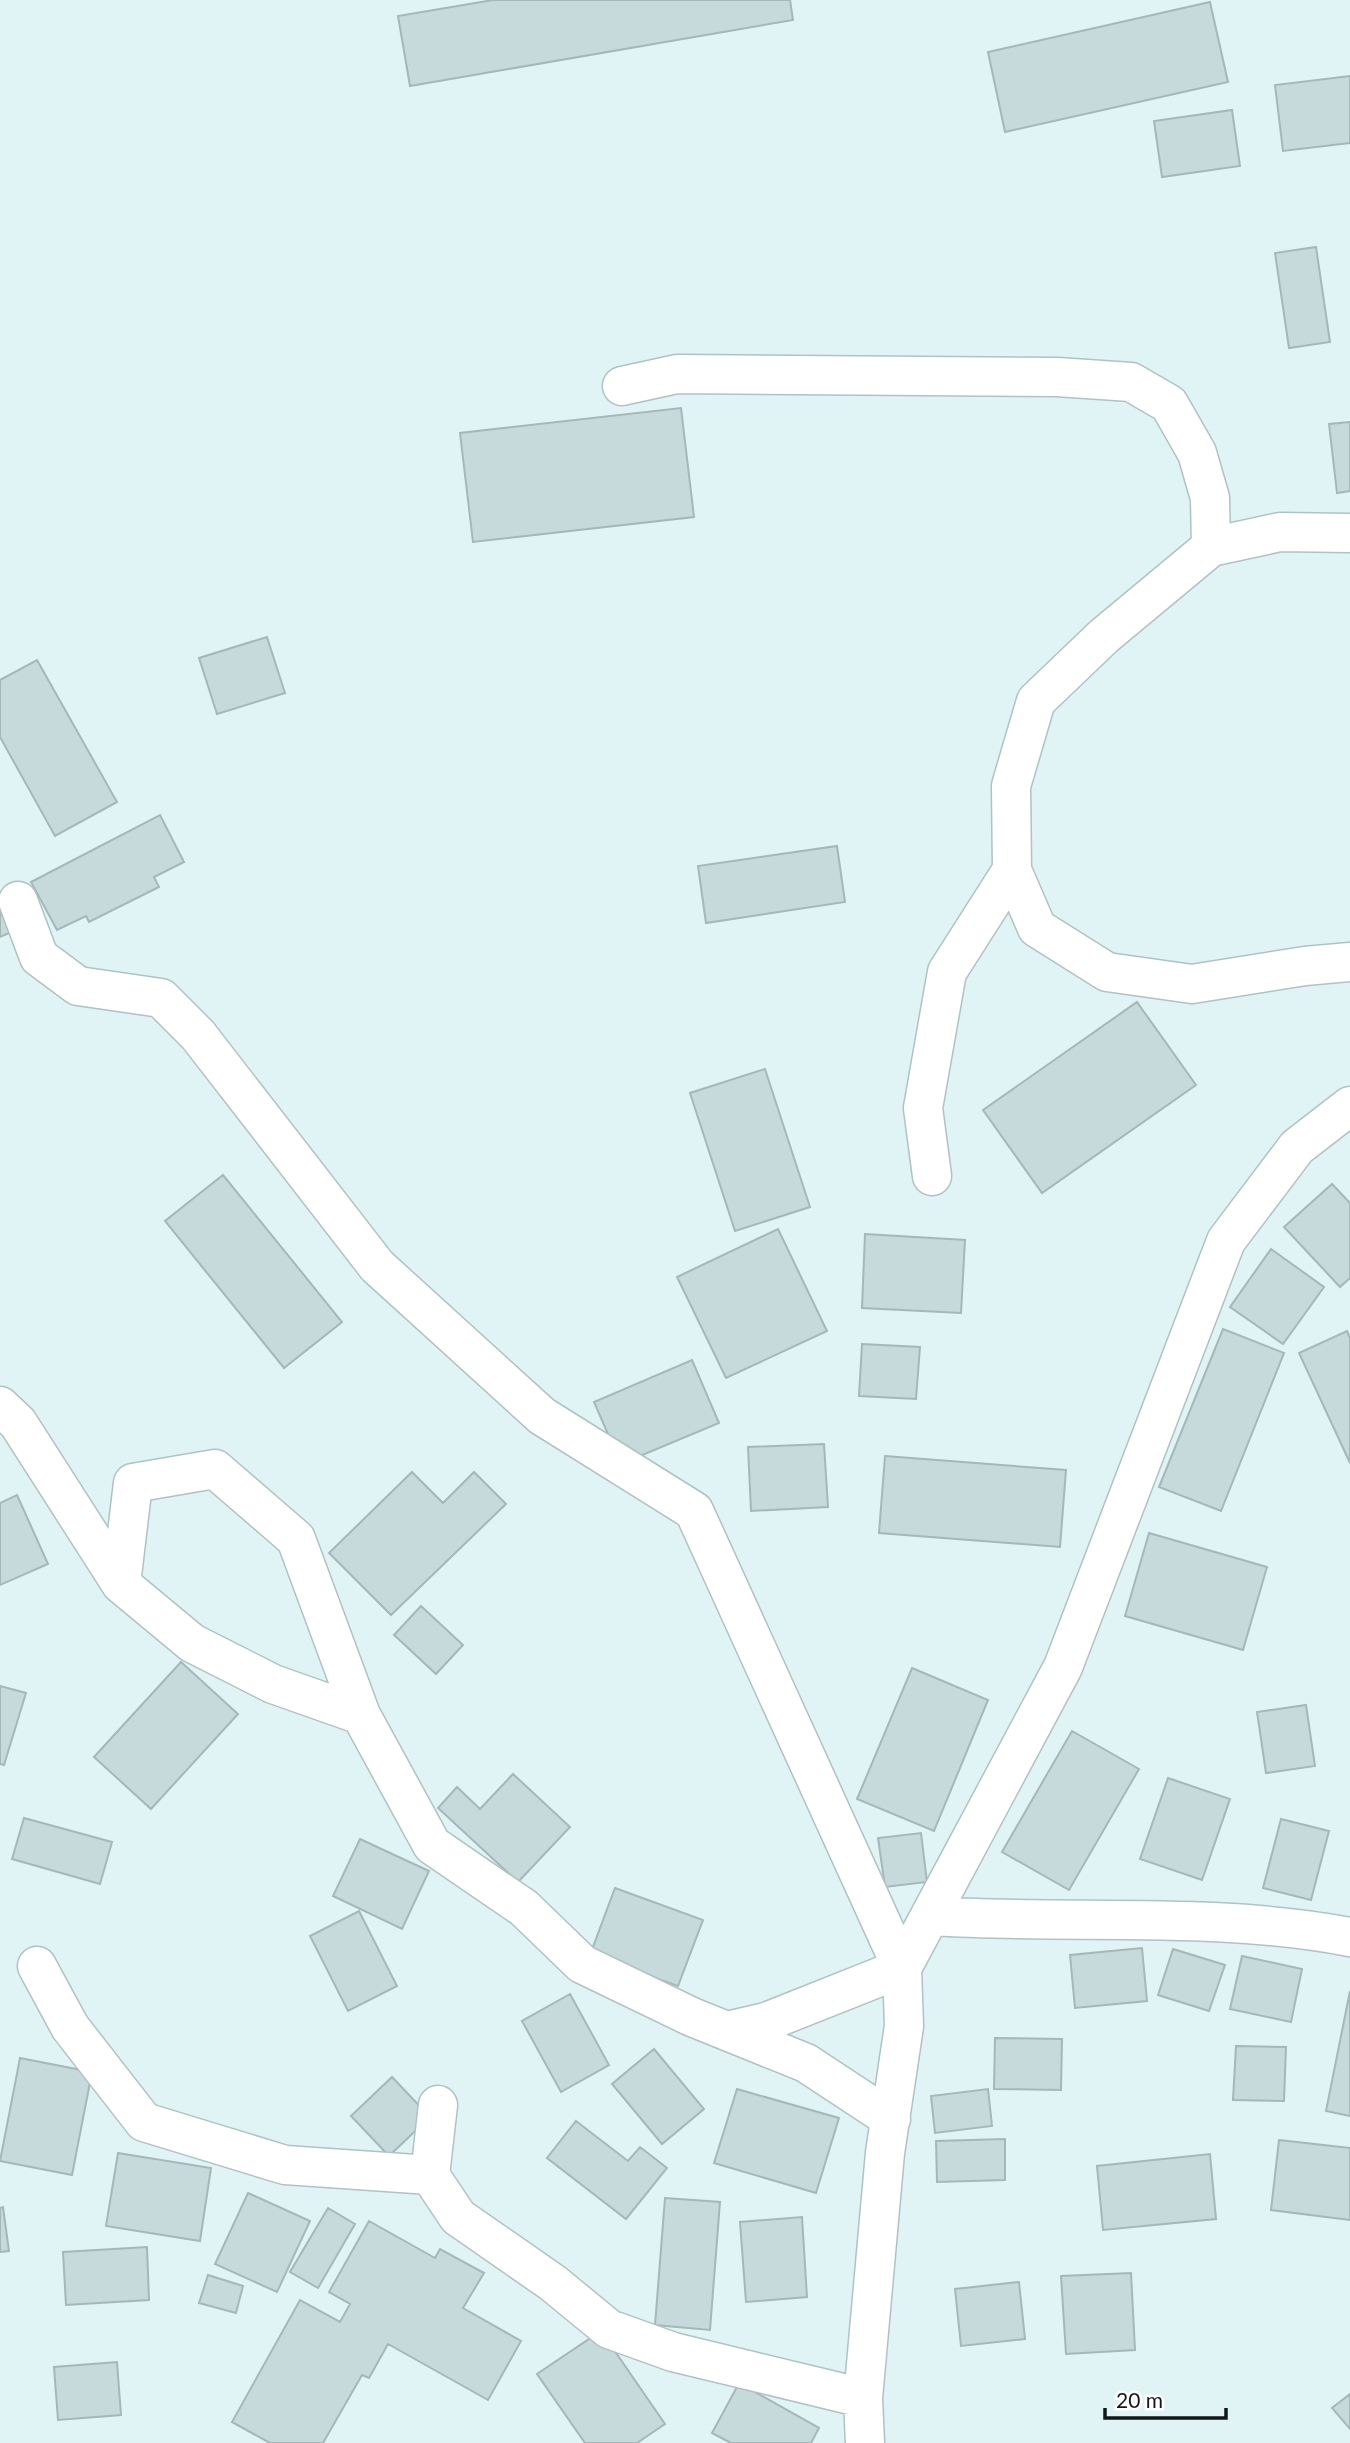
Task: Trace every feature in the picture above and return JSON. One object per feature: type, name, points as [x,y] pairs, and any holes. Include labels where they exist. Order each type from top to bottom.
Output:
[{"type":"street","points":[[622,386],[677,374],[1057,377],[1131,382],[1169,404],[1197,453],[1210,498],[1211,547]]},
{"type":"street","points":[[1350,533],[1280,531],[1211,547],[1104,636],[1036,701],[1010,786],[1012,870],[1037,928],[1107,972],[1192,985],[1305,966],[1350,962]]},
{"type":"street","points":[[932,1176],[923,1108],[947,972],[1012,870]]},
{"type":"street","points":[[18,901],[39,957],[78,986],[161,998],[198,1035],[377,1266],[542,1416],[694,1511],[902,1968],[904,2026],[885,2153],[863,2398],[865,2443]]},
{"type":"street","points":[[727,2031],[766,2022],[902,1968],[1063,1667],[1226,1241],[1297,1147],[1350,1106]]},
{"type":"street","points":[[0,1406],[18,1423],[121,1584],[192,1643],[273,1684],[360,1714]]},
{"type":"street","points":[[121,1584],[133,1483],[215,1469],[296,1539],[360,1714],[432,1845],[524,1908],[582,1964],[727,2031],[806,2063],[891,2119]]},
{"type":"street","points":[[932,1916],[997,1920],[1215,1922],[1350,1937]]},
{"type":"street","points":[[37,1966],[70,2027],[144,2122],[285,2165],[430,2175]]},
{"type":"street","points":[[438,2105],[430,2175],[458,2217],[553,2283],[608,2329],[673,2352],[863,2398]]},
{"type":"building","points":[[493,0],[790,0],[793,20],[410,86],[398,16]]},
{"type":"building","points":[[1210,2],[1228,82],[1005,132],[988,52]]},
{"type":"building","points":[[1350,76],[1350,143],[1283,151],[1275,85]]},
{"type":"building","points":[[1232,110],[1240,166],[1162,177],[1154,121]]},
{"type":"building","points":[[1316,247],[1330,342],[1289,348],[1275,253]]},
{"type":"building","points":[[681,408],[694,517],[473,542],[460,433]]},
{"type":"building","points":[[1350,422],[1350,491],[1337,493],[1329,424]]},
{"type":"building","points":[[267,637],[285,693],[217,714],[199,658]]},
{"type":"building","points":[[37,660],[117,802],[55,836],[0,737],[0,680]]},
{"type":"building","points":[[160,815],[184,862],[154,877],[159,887],[89,922],[86,916],[57,930],[31,882]]},
{"type":"building","points":[[837,846],[845,902],[706,923],[698,866]]},
{"type":"building","points":[[0,897],[14,931],[0,937]]},
{"type":"building","points":[[1137,1002],[1196,1085],[1042,1193],[983,1110]]},
{"type":"building","points":[[765,1069],[810,1207],[735,1231],[690,1093]]},
{"type":"building","points":[[223,1175],[342,1322],[284,1368],[165,1221]]},
{"type":"building","points":[[1332,1184],[1350,1203],[1350,1278],[1340,1287],[1284,1227]]},
{"type":"building","points":[[778,1229],[827,1331],[726,1378],[677,1277]]},
{"type":"building","points":[[865,1234],[965,1240],[961,1313],[862,1308]]},
{"type":"building","points":[[1271,1249],[1324,1287],[1283,1344],[1230,1307]]},
{"type":"building","points":[[1223,1329],[1284,1353],[1221,1511],[1159,1487]]},
{"type":"building","points":[[1347,1331],[1350,1338],[1350,1463],[1299,1353]]},
{"type":"building","points":[[862,1344],[920,1347],[916,1399],[859,1396]]},
{"type":"building","points":[[692,1360],[719,1423],[621,1464],[594,1402]]},
{"type":"building","points":[[824,1444],[828,1507],[751,1511],[748,1447]]},
{"type":"building","points":[[885,1456],[1066,1470],[1060,1547],[879,1533]]},
{"type":"building","points":[[412,1472],[443,1503],[474,1472],[506,1504],[391,1615],[329,1553]]},
{"type":"building","points":[[17,1495],[48,1564],[0,1585],[0,1503]]},
{"type":"building","points":[[1149,1533],[1267,1567],[1243,1650],[1125,1616]]},
{"type":"building","points":[[421,1606],[463,1645],[436,1674],[394,1635]]},
{"type":"building","points":[[181,1662],[238,1714],[151,1809],[94,1757]]},
{"type":"building","points":[[912,1668],[988,1700],[934,1831],[857,1799]]},
{"type":"building","points":[[0,1686],[26,1693],[4,1765],[0,1764]]},
{"type":"building","points":[[1306,1705],[1315,1766],[1266,1773],[1257,1712]]},
{"type":"building","points":[[1072,1731],[1139,1769],[1069,1890],[1002,1852]]},
{"type":"building","points":[[513,1774],[570,1827],[518,1882],[438,1808],[457,1787],[480,1809]]},
{"type":"building","points":[[1168,1778],[1230,1799],[1202,1880],[1140,1859]]},
{"type":"building","points":[[24,1818],[112,1842],[100,1884],[12,1859]]},
{"type":"building","points":[[1281,1819],[1329,1831],[1311,1900],[1263,1888]]},
{"type":"building","points":[[921,1833],[927,1882],[885,1887],[878,1838]]},
{"type":"building","points":[[360,1839],[429,1871],[402,1929],[333,1896]]},
{"type":"building","points":[[615,1888],[703,1920],[678,1986],[590,1955]]},
{"type":"building","points":[[359,1911],[397,1986],[348,2011],[310,1936]]},
{"type":"building","points":[[1142,1948],[1147,2001],[1075,2008],[1070,1955]]},
{"type":"building","points":[[1173,1949],[1225,1965],[1209,2011],[1158,1995]]},
{"type":"building","points":[[1242,1956],[1302,1969],[1291,2022],[1230,2009]]},
{"type":"building","points":[[1350,1991],[1350,2116],[1326,2111]]},
{"type":"building","points":[[570,1994],[609,2065],[561,2092],[522,2021]]},
{"type":"building","points":[[995,2038],[1062,2039],[1061,2090],[994,2089]]},
{"type":"building","points":[[1236,2046],[1286,2047],[1284,2101],[1233,2100]]},
{"type":"building","points":[[654,2049],[704,2109],[662,2144],[612,2084]]},
{"type":"building","points":[[20,2058],[92,2072],[72,2175],[0,2161]]},
{"type":"building","points":[[392,2077],[430,2117],[389,2156],[351,2116]]},
{"type":"building","points":[[737,2089],[839,2118],[816,2193],[714,2163]]},
{"type":"building","points":[[988,2089],[992,2126],[935,2133],[931,2096]]},
{"type":"building","points":[[576,2121],[628,2161],[640,2147],[667,2168],[626,2219],[547,2158]]},
{"type":"building","points":[[1005,2139],[1005,2180],[937,2182],[936,2141]]},
{"type":"building","points":[[1279,2140],[1350,2148],[1350,2220],[1271,2210]]},
{"type":"building","points":[[118,2153],[211,2168],[200,2241],[106,2226]]},
{"type":"building","points":[[1210,2154],[1216,2219],[1103,2230],[1097,2166]]},
{"type":"building","points":[[248,2193],[310,2221],[277,2292],[215,2264]]},
{"type":"building","points":[[665,2198],[720,2202],[710,2330],[655,2325]]},
{"type":"building","points":[[3,2207],[9,2251],[0,2252],[0,2208]]},
{"type":"building","points":[[328,2208],[355,2224],[318,2288],[290,2272]]},
{"type":"building","points":[[802,2217],[807,2297],[746,2302],[740,2222]]},
{"type":"building","points":[[369,2221],[435,2258],[440,2249],[484,2273],[463,2308],[521,2341],[488,2400],[388,2344],[369,2378],[362,2375],[323,2443],[270,2443],[232,2422],[300,2300],[340,2322],[350,2304],[329,2292]]},
{"type":"building","points":[[147,2247],[149,2300],[66,2305],[63,2252]]},
{"type":"building","points":[[1131,2273],[1135,2350],[1066,2354],[1061,2276]]},
{"type":"building","points":[[208,2275],[243,2286],[236,2313],[199,2303]]},
{"type":"building","points":[[1019,2282],[1025,2339],[961,2346],[955,2289]]},
{"type":"building","points":[[601,2331],[665,2424],[637,2443],[585,2443],[537,2374]]},
{"type":"building","points":[[117,2362],[121,2415],[58,2420],[54,2367]]},
{"type":"building","points":[[739,2383],[819,2428],[811,2443],[731,2443],[712,2433]]},
{"type":"building","points":[[1350,2394],[1350,2429],[1332,2408]]}]
